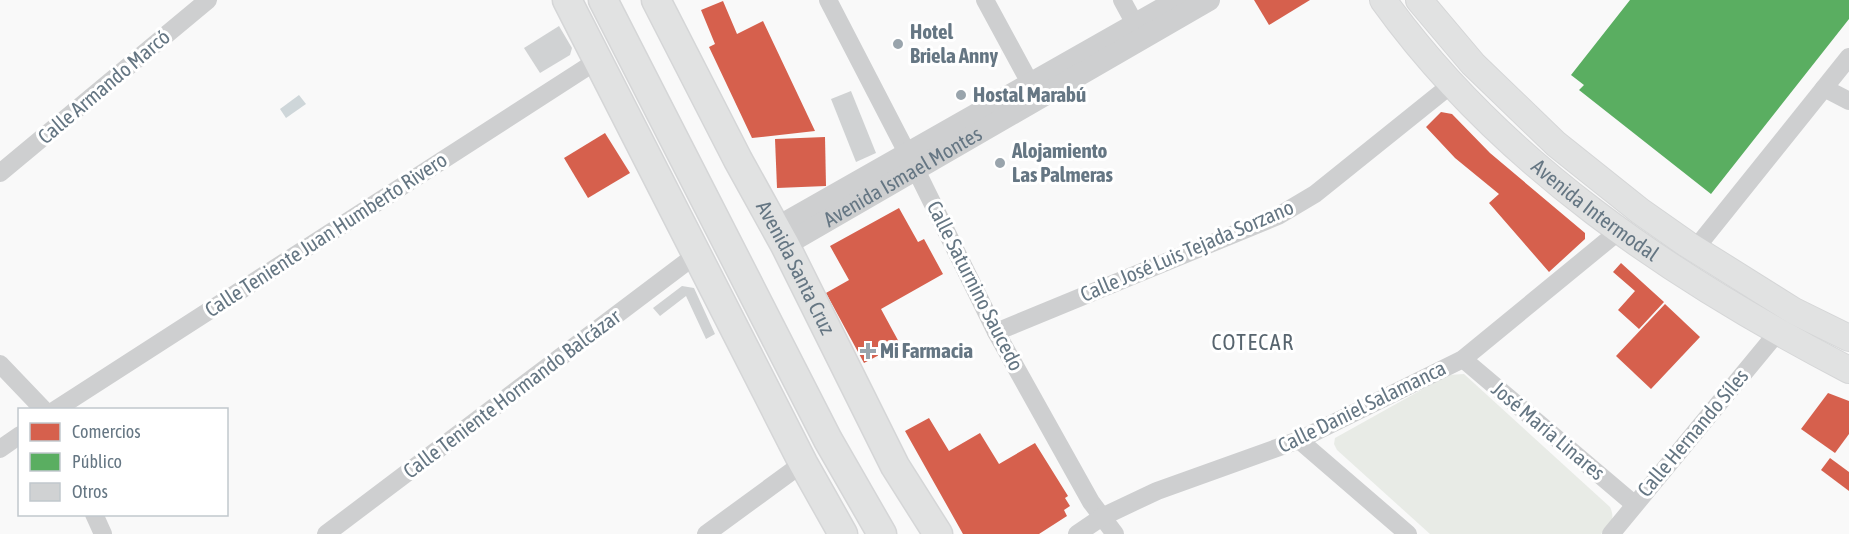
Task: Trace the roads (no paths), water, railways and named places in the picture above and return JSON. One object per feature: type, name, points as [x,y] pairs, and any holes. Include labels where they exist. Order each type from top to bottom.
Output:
[{"type":"main road","points":[[567,0],[803,463],[843,534]]},
{"type":"main road","points":[[603,0],[828,440],[882,534]]},
{"type":"main road","name":"Avenida Santa Cruz","points":[[623,0],[817,381],[901,534]]},
{"type":"main road","name":"Avenida Santa Cruz","points":[[656,0],[738,160],[780,236],[895,466],[938,534]]},
{"type":"main road","name":"Avenida Intermodal","points":[[1383,0],[1402,26],[1452,84],[1496,129],[1619,231],[1680,273],[1777,333],[1849,370]]},
{"type":"main road","name":"Avenida Intermodal","points":[[1419,0],[1473,64],[1556,144],[1640,211],[1695,249],[1794,311],[1849,338]]},
{"type":"main road","points":[[1537,165],[1556,144]]},
{"type":"street","name":"Calle Armando Marcó","points":[[0,173],[208,0]]},
{"type":"street","name":"Calle Saturnino Saucedo","points":[[828,0],[996,332],[1086,492],[1115,534]]},
{"type":"street","points":[[985,0],[1030,83]]},
{"type":"street","points":[[1122,0],[1135,24]]},
{"type":"street","name":"Avenida Ismael Montes","points":[[911,162],[1030,83],[1178,0]]},
{"type":"street","name":"Avenida Ismael Montes","points":[[780,236],[1209,0]]},
{"type":"street","points":[[1695,249],[1849,57]]},
{"type":"street","name":"Calle Teniente Juan Humberto Rivero","points":[[58,408],[598,60]]},
{"type":"street","name":"Calle José Luis Tejada Sorzano","points":[[996,332],[1278,216],[1315,194],[1452,84]]},
{"type":"street","points":[[1824,88],[1849,101]]},
{"type":"street","name":"Calle Daniel Salamanca","points":[[1077,534],[1102,517],[1157,491],[1299,440],[1462,359],[1619,231]]},
{"type":"street","name":"Calle Teniente Hormando Balcázar","points":[[326,534],[697,254]]},
{"type":"street","name":"Calle Hernando Síles","points":[[1611,534],[1777,333]]},
{"type":"street","name":"José María Linares","points":[[1462,359],[1634,504]]},
{"type":"street","points":[[0,364],[42,408]]},
{"type":"street","points":[[0,449],[18,436]]},
{"type":"street","points":[[1299,440],[1408,534]]},
{"type":"street","points":[[706,534],[803,463]]},
{"type":"street","points":[[95,516],[103,534]]},
{"type":"place","name":"Hotel Briela Anny","points":[[898,44]]},
{"type":"place","name":"Hostal Marabú","points":[[961,95]]},
{"type":"place","name":"Alojamiento Las Palmeras","points":[[1000,163]]},
{"type":"place","name":"Mi Farmacia","points":[[868,351]]},
{"type":"district","name":"COTECAR","points":[[1253,342]]}]
